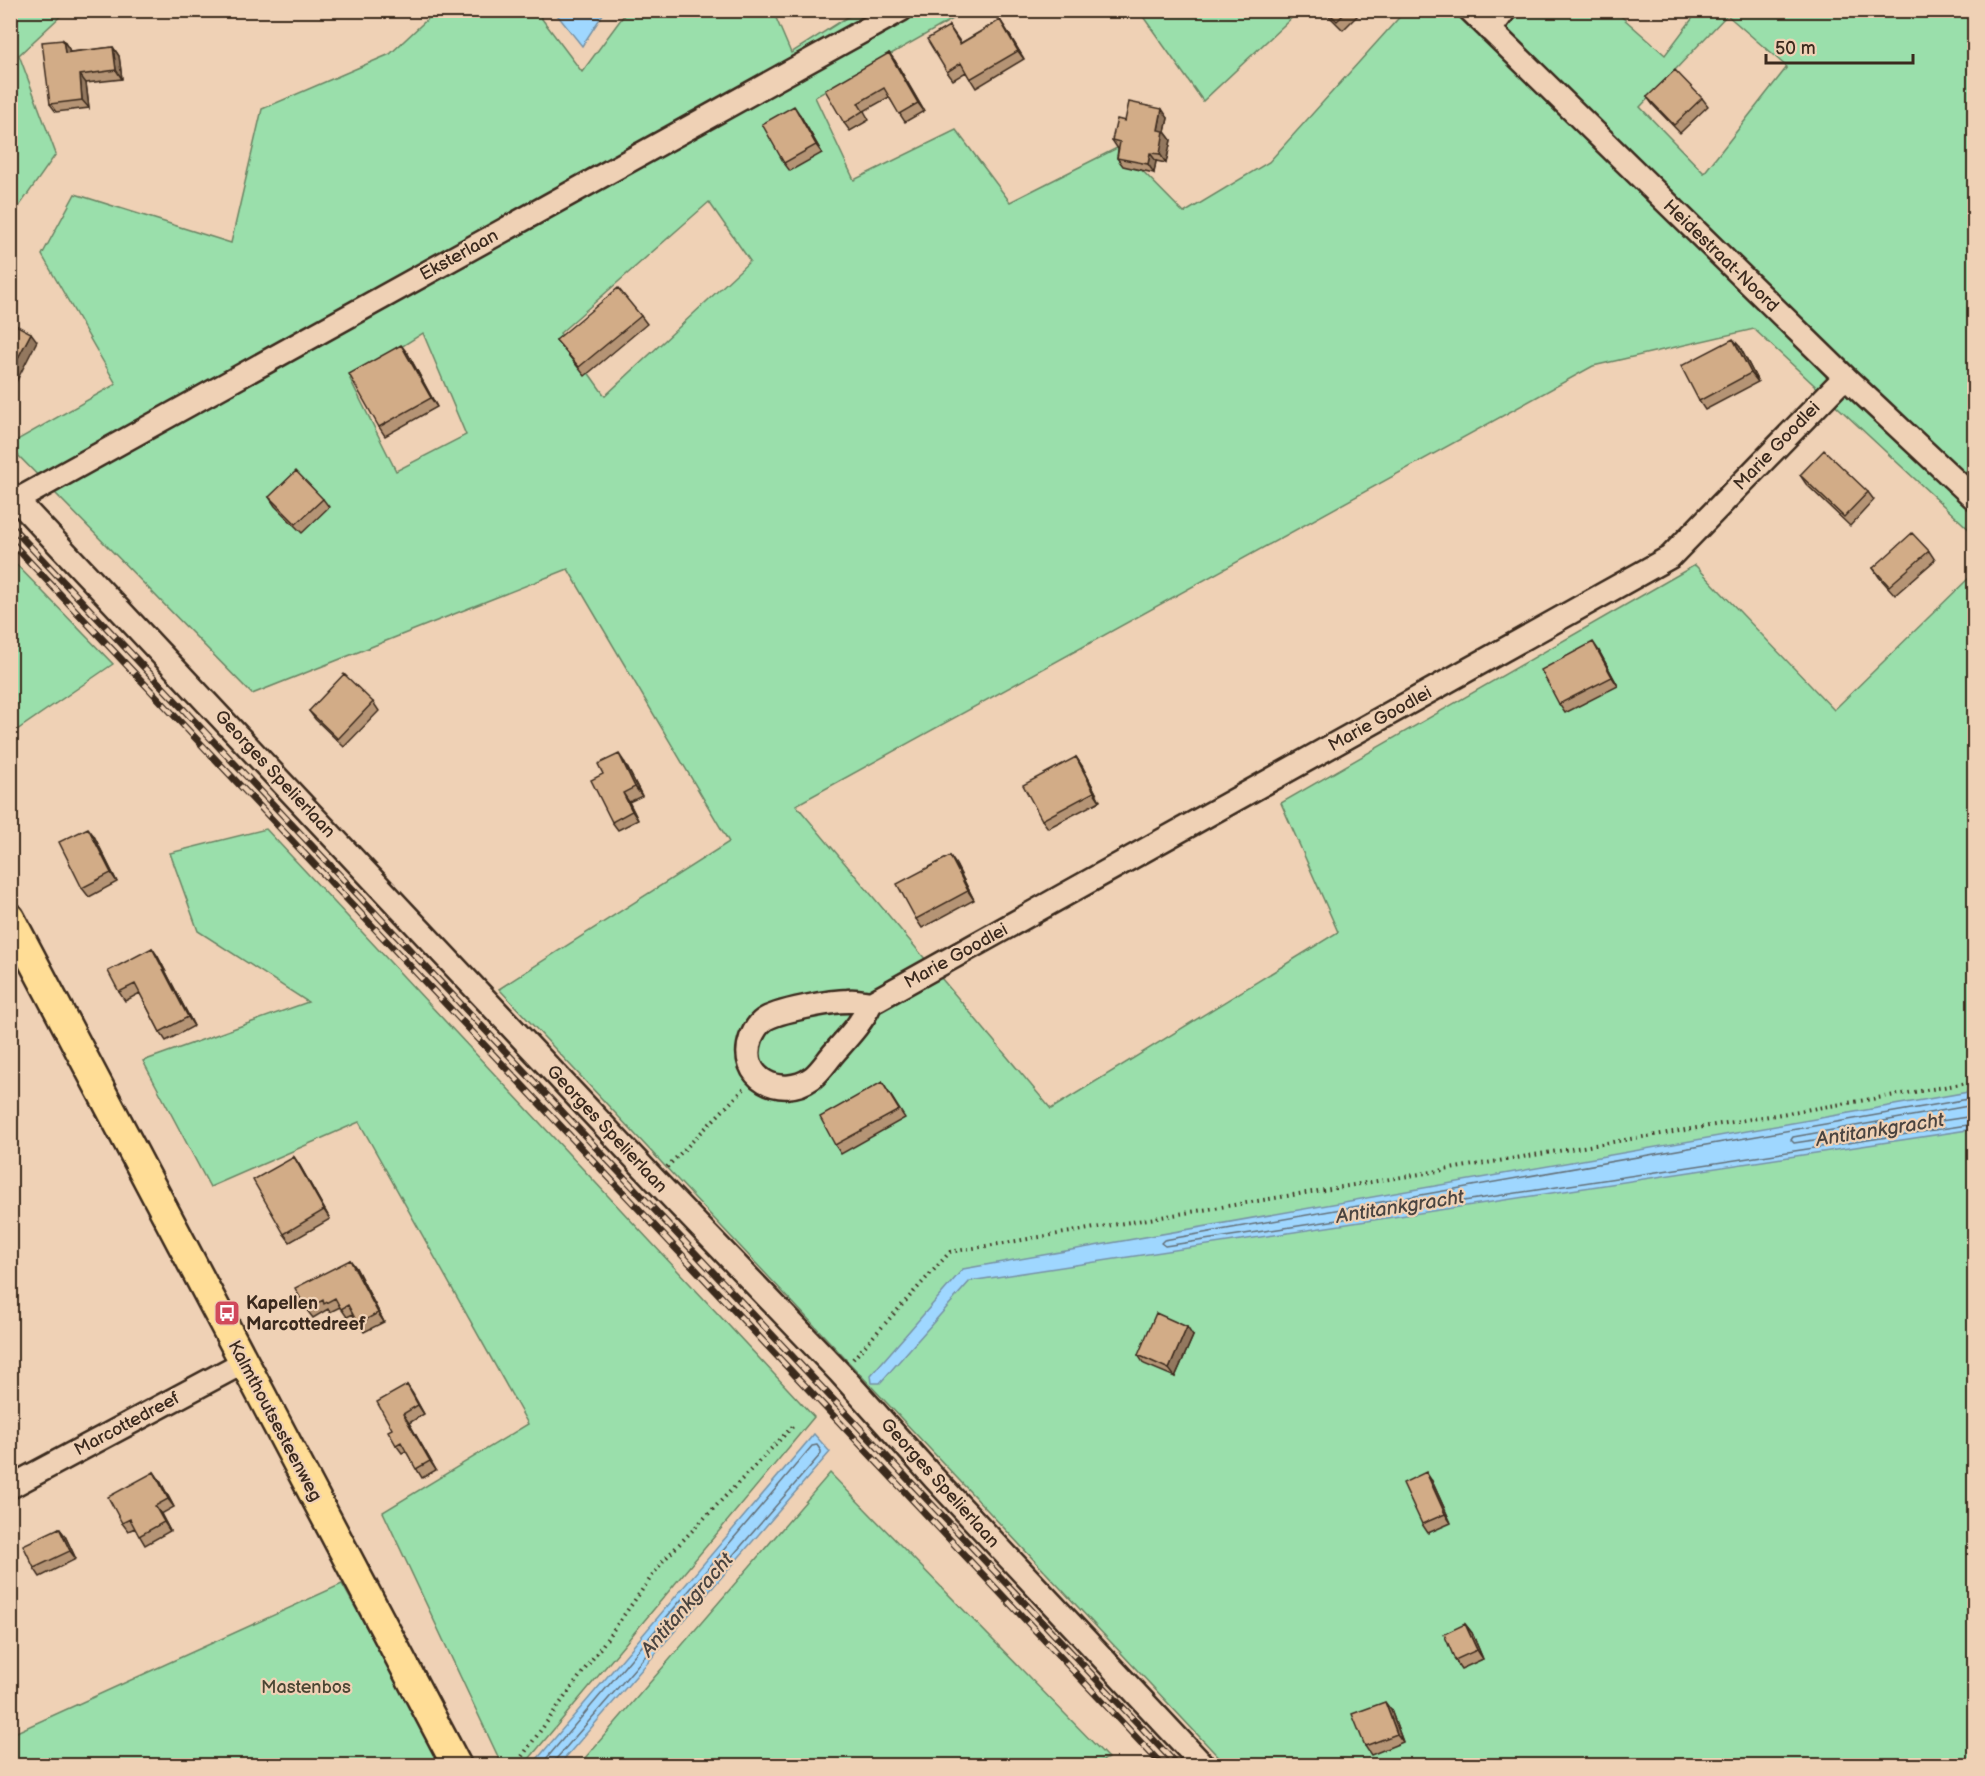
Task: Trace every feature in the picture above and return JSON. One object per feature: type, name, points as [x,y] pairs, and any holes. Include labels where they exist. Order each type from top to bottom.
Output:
[{"type":"main road","name":"Kalmthoutsesteenweg","points":[[10,918],[457,1766]]},
{"type":"street","name":"Eksterlaan","points":[[14,496],[901,10]]},
{"type":"street","name":"Heidestraat-Noord","points":[[1470,10],[1845,377],[1974,498]]},
{"type":"street","points":[[1490,30],[1505,10]]},
{"type":"street","name":"Marie Goodlei","points":[[758,1076],[771,1085],[794,1087],[813,1077],[864,1018],[871,1003],[1670,557],[1845,377]]},
{"type":"street","name":"Georges Spelierlaan","points":[[14,496],[655,1180],[840,1373],[934,1478],[1204,1766]]},
{"type":"street","points":[[758,1076],[749,1063],[748,1048],[762,1020],[775,1014],[848,1001],[871,1003]]},
{"type":"street","name":"Marcottedreef","points":[[10,1487],[244,1362]]},
{"type":"path","points":[[655,1180],[758,1076]]},
{"type":"path","points":[[840,1373],[950,1252],[1974,1082]]},
{"type":"path","points":[[515,1766],[663,1561],[794,1425]]},
{"type":"green space","points":[[11,10],[66,11],[19,55],[56,154],[11,218]]},
{"type":"green space","points":[[436,11],[536,11],[582,72],[627,11],[773,11],[791,53],[857,11],[967,11],[815,97],[854,180],[956,130],[1010,202],[1119,147],[1184,213],[1269,162],[1405,11],[1615,11],[1665,55],[1698,11],[1965,11],[1974,21],[1974,534],[1754,329],[1593,366],[796,805],[1051,1109],[1338,932],[1281,803],[1695,565],[1834,710],[1974,573],[1974,1765],[1226,1765],[499,989],[729,842],[568,569],[252,694],[11,448],[10,444],[116,384],[42,255],[75,194],[231,243],[262,109],[390,54]],"holes":[[[1727,15],[1787,67],[1704,173],[1640,107]],[[709,202],[750,261],[605,396],[560,333]],[[423,333],[466,435],[396,471],[350,379]]]},
{"type":"green space","points":[[1139,11],[1299,11],[1203,101]]},
{"type":"green space","points":[[11,559],[113,664],[11,734]]},
{"type":"green space","points":[[266,829],[814,1417],[524,1765],[502,1765],[383,1512],[528,1424],[359,1122],[210,1187],[143,1061],[308,1002],[198,931],[170,853]]},
{"type":"green space","points":[[830,1473],[1108,1758],[1091,1766],[579,1765]]},
{"type":"green space","name":"Mastenbos","points":[[342,1584],[443,1765],[11,1765],[10,1735]]},
{"type":"water","points":[[554,11],[605,11],[582,46]]},
{"type":"water","name":"Antitankgracht","points":[[1974,1091],[1974,1129],[970,1281],[880,1383],[872,1383],[871,1375],[963,1269]]},
{"type":"water","name":"Antitankgracht","points":[[814,1434],[830,1452],[559,1765],[532,1765]]},
{"type":"building","points":[[1326,10],[1348,10],[1337,21]]},
{"type":"building","points":[[1000,20],[1018,51],[970,79],[961,63],[947,72],[927,39],[949,26],[960,44]]},
{"type":"building","points":[[63,40],[65,53],[113,47],[116,70],[80,75],[82,100],[50,104],[42,42]]},
{"type":"building","points":[[889,53],[918,103],[899,114],[884,88],[858,103],[863,111],[844,123],[825,90]]},
{"type":"building","points":[[1675,70],[1702,98],[1674,125],[1647,97]]},
{"type":"building","points":[[1129,102],[1162,109],[1158,130],[1164,131],[1160,154],[1150,153],[1148,164],[1117,158],[1120,142],[1112,140],[1117,119],[1125,121]]},
{"type":"building","points":[[794,106],[816,145],[784,163],[762,124]]},
{"type":"building","points":[[618,288],[641,316],[579,367],[556,340]]},
{"type":"building","points":[[10,322],[31,333],[10,373]]},
{"type":"building","points":[[1733,339],[1751,373],[1699,401],[1681,366]]},
{"type":"building","points":[[401,345],[431,398],[379,427],[349,374]]},
{"type":"building","points":[[1824,450],[1868,492],[1844,517],[1800,475]]},
{"type":"building","points":[[296,471],[323,499],[296,524],[269,497]]},
{"type":"building","points":[[1912,533],[1929,551],[1889,586],[1873,568]]},
{"type":"building","points":[[1593,642],[1612,677],[1559,704],[1541,670]]},
{"type":"building","points":[[344,674],[373,702],[338,739],[309,711]]},
{"type":"building","points":[[619,754],[635,787],[623,793],[632,811],[612,822],[591,780],[603,774],[598,764]]},
{"type":"building","points":[[1076,757],[1094,792],[1042,820],[1023,785]]},
{"type":"building","points":[[88,828],[111,873],[82,888],[59,842]]},
{"type":"building","points":[[950,856],[968,891],[916,919],[897,884]]},
{"type":"building","points":[[152,948],[188,1017],[160,1032],[135,984],[119,992],[108,971]]},
{"type":"building","points":[[882,1082],[899,1110],[835,1145],[820,1117]]},
{"type":"building","points":[[294,1157],[324,1210],[284,1234],[253,1180]]},
{"type":"building","points":[[350,1260],[378,1313],[358,1324],[348,1305],[341,1309],[335,1298],[324,1304],[323,1300],[306,1309],[295,1288]]},
{"type":"building","points":[[1156,1313],[1187,1327],[1169,1369],[1138,1355]]},
{"type":"building","points":[[407,1385],[418,1405],[403,1414],[430,1461],[416,1469],[401,1442],[396,1445],[388,1431],[392,1429],[377,1402]]},
{"type":"building","points":[[154,1472],[168,1499],[155,1506],[164,1522],[139,1536],[130,1519],[122,1523],[108,1497]]},
{"type":"building","points":[[1426,1472],[1445,1514],[1422,1524],[1403,1483]]},
{"type":"building","points":[[59,1528],[70,1551],[34,1568],[23,1545]]},
{"type":"building","points":[[1465,1624],[1477,1650],[1455,1660],[1444,1634]]},
{"type":"building","points":[[1385,1702],[1397,1734],[1365,1746],[1352,1714]]},
{"type":"railway","points":[[10,525],[1178,1766]]},
{"type":"railway","points":[[10,541],[1163,1766]]},
{"type":"place","name":"Kapellen Marcottedreef","points":[[227,1313]]}]
